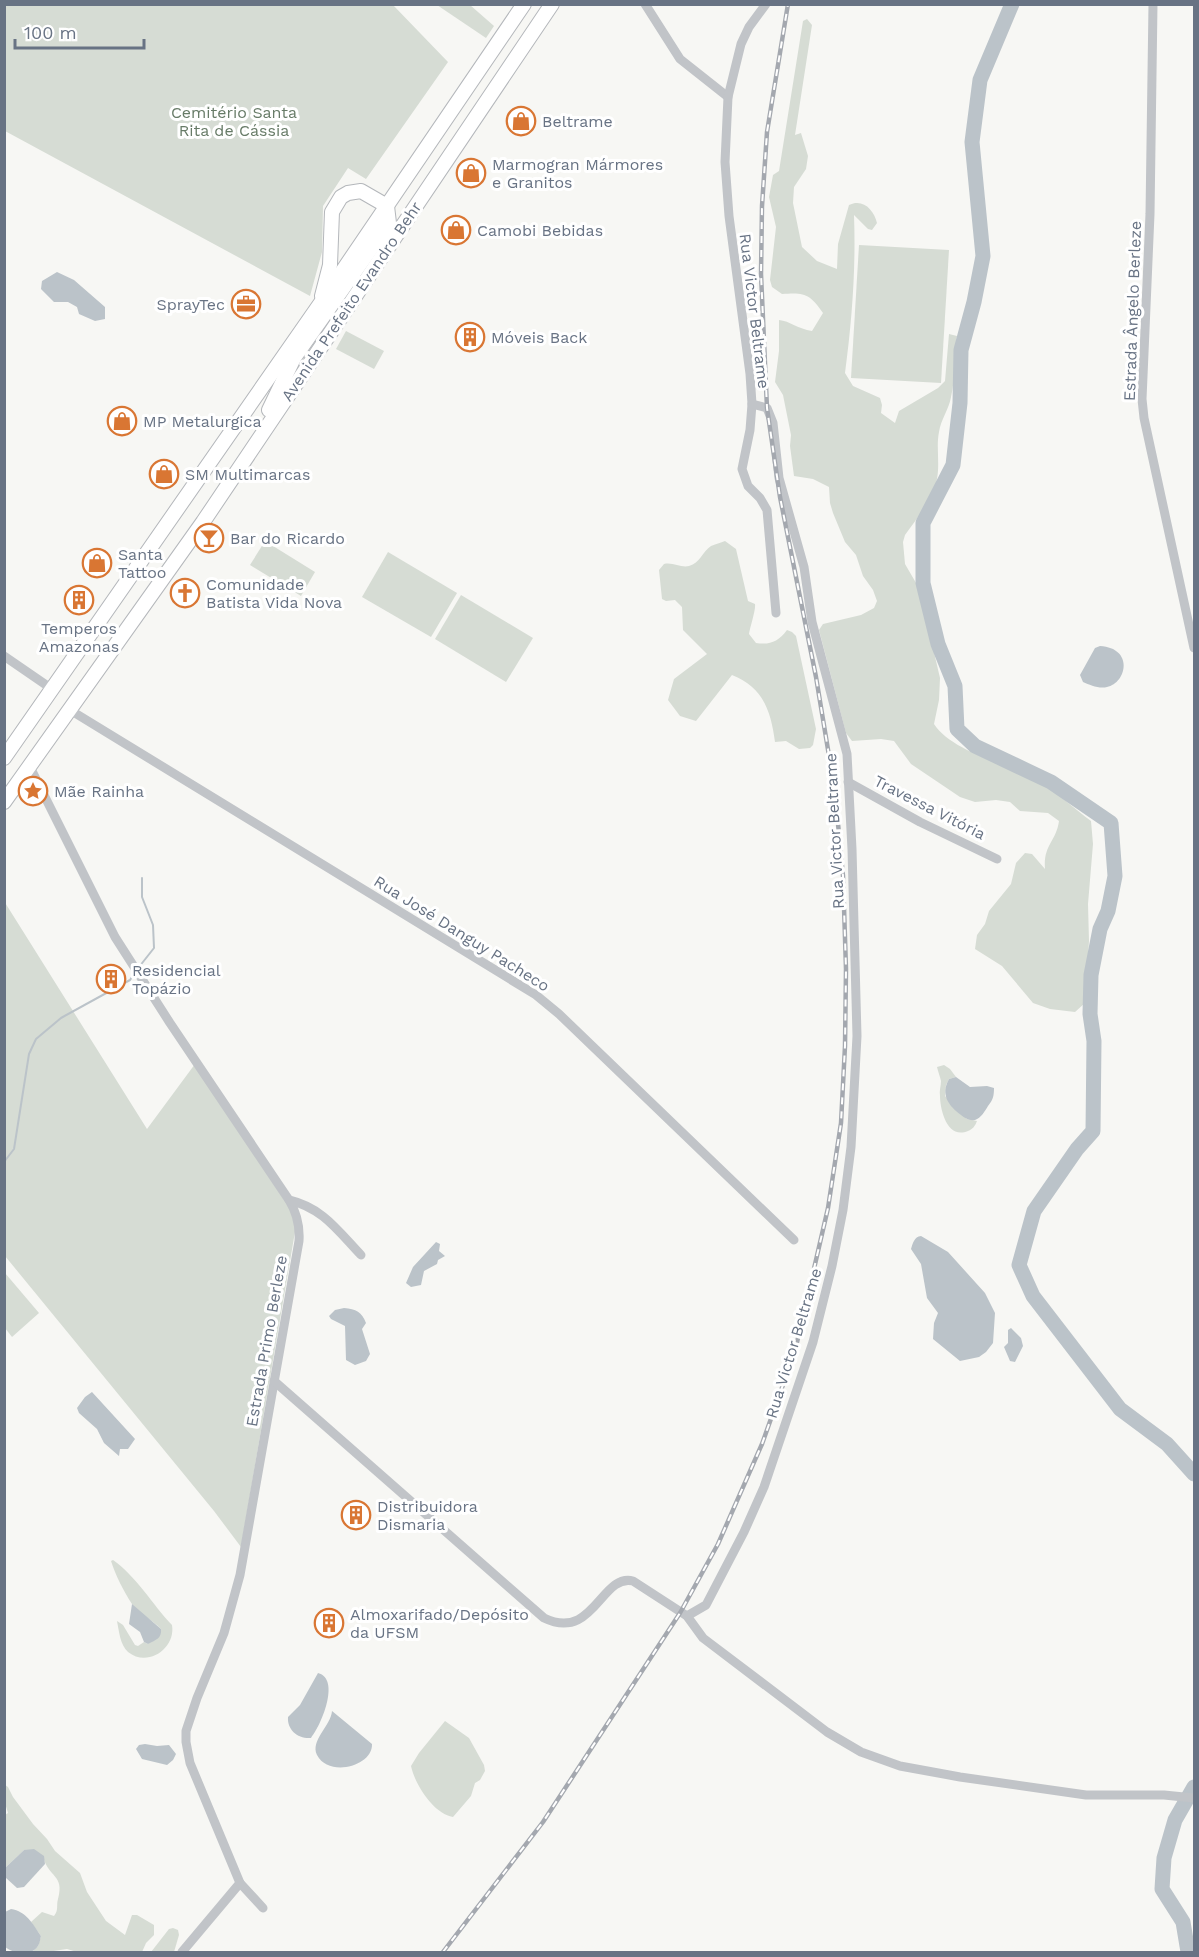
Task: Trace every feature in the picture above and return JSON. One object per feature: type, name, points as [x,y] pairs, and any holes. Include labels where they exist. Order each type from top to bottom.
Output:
[{"type":"highway","name":"Avenida Prefeito Evandro Behr","points":[[4,764],[8,753],[320,304],[524,4]]},
{"type":"highway","name":"Avenida Prefeito Evandro Behr","points":[[4,802],[202,522],[552,4]]},
{"type":"highway","points":[[257,440],[294,358],[389,223],[387,206],[361,191],[348,193],[341,197],[332,212],[330,265],[320,304]]},
{"type":"street","points":[[645,4],[681,59],[728,97]]},
{"type":"street","name":"Rua Victor Beltrame","points":[[687,1616],[706,1605],[744,1532],[764,1487],[813,1342],[843,1210],[851,1147],[857,1035],[847,754],[812,622],[804,567],[779,478],[772,423],[767,408],[752,404],[750,374],[733,255],[725,162],[728,97],[741,44],[749,27],[766,4]]},
{"type":"street","name":"Estrada Ângelo Berleze","points":[[1153,4],[1150,214],[1142,399],[1194,648]]},
{"type":"street","points":[[752,404],[750,430],[742,469],[748,486],[760,498],[767,510],[776,613]]},
{"type":"street","points":[[4,656],[52,689]]},
{"type":"street","name":"Rua José Danguy Pacheco","points":[[70,710],[536,995],[559,1014],[794,1240]]},
{"type":"street","name":"Estrada Primo Berleze","points":[[30,767],[115,937],[289,1200],[296,1211],[300,1227],[240,1575],[224,1633],[186,1731],[186,1742],[195,1779],[240,1883],[263,1908]]},
{"type":"street","name":"Travessa Vitória","points":[[848,782],[920,822],[997,859]]},
{"type":"street","points":[[289,1200],[304,1203],[325,1216],[361,1256]]},
{"type":"street","points":[[274,1381],[544,1618],[554,1622],[570,1623],[590,1610],[616,1583],[627,1579],[687,1616],[703,1638],[826,1732],[861,1752],[900,1766],[1086,1795],[1164,1795],[1194,1798]]},
{"type":"street","points":[[182,1953],[240,1883]]},
{"type":"green space","name":"Cemitério Santa Rita de Cássia","points":[[4,5],[393,5],[448,62],[366,179],[348,168],[323,206],[322,252],[310,296],[5,131]]},
{"type":"green space","points":[[437,5],[470,5],[494,26],[486,38]]},
{"type":"green space","points":[[807,19],[812,25],[795,135],[801,133],[808,156],[806,169],[794,187],[793,203],[802,247],[817,261],[837,269],[838,244],[849,205],[859,203],[867,206],[877,223],[872,230],[868,229],[854,215],[853,294],[845,373],[853,386],[880,398],[881,413],[895,423],[899,411],[938,388],[945,381],[949,334],[957,336],[953,389],[938,438],[938,473],[935,486],[903,542],[905,564],[919,588],[940,678],[939,700],[934,724],[943,734],[969,751],[1043,784],[1091,821],[1093,844],[1088,904],[1089,941],[1085,1003],[1075,1012],[1050,1009],[1033,1003],[1002,966],[975,949],[977,935],[985,924],[989,911],[1011,884],[1016,863],[1025,853],[1032,854],[1045,869],[1046,854],[1059,821],[1048,813],[1020,811],[1010,802],[996,800],[975,802],[960,797],[911,764],[894,741],[881,739],[852,741],[846,733],[819,630],[823,624],[861,615],[874,608],[877,601],[873,590],[863,576],[856,555],[845,542],[830,503],[829,487],[813,479],[794,476],[790,446],[791,435],[783,395],[775,382],[779,351],[779,320],[812,331],[823,313],[810,298],[796,293],[782,294],[772,287],[770,280],[776,227],[769,197],[773,175],[779,171],[803,21]]},
{"type":"green space","points":[[859,245],[949,250],[941,383],[851,378]]},
{"type":"green space","points":[[346,331],[384,351],[374,369],[336,349]]},
{"type":"green space","points":[[265,541],[315,572],[301,596],[250,565]]},
{"type":"green space","points":[[725,541],[736,549],[748,601],[755,604],[749,634],[756,643],[761,644],[777,640],[787,630],[796,636],[816,729],[813,745],[810,748],[799,749],[786,741],[775,742],[771,720],[764,701],[751,686],[732,675],[696,721],[680,716],[668,700],[674,679],[707,654],[683,630],[682,607],[675,600],[662,599],[659,570],[664,564],[693,565],[711,546]]},
{"type":"green space","points":[[388,552],[457,593],[431,637],[362,597]]},
{"type":"green space","points":[[461,595],[533,638],[506,682],[435,639]]},
{"type":"green space","points":[[4,901],[147,1129],[195,1064],[290,1209],[296,1226],[241,1547],[5,1256]]},
{"type":"green space","points":[[944,1065],[956,1077],[949,1079],[945,1096],[967,1119],[977,1121],[968,1131],[961,1133],[955,1131],[943,1115],[941,1081],[937,1067]]},
{"type":"green space","points":[[5,1273],[39,1313],[12,1337],[5,1328]]},
{"type":"green space","points":[[113,1560],[137,1582],[172,1625],[170,1641],[165,1648],[152,1657],[144,1658],[128,1652],[122,1642],[117,1621],[123,1625],[135,1645],[138,1646],[144,1642],[148,1644],[161,1629],[132,1604],[115,1572],[111,1561]]},
{"type":"green space","points":[[445,1721],[469,1738],[485,1771],[480,1780],[475,1783],[471,1796],[453,1817],[446,1815],[426,1798],[411,1766]]},
{"type":"green space","points":[[5,1785],[55,1851],[80,1873],[87,1892],[106,1921],[125,1935],[132,1915],[137,1915],[154,1925],[154,1935],[146,1943],[142,1952],[77,1952],[67,1949],[32,1952],[38,1946],[41,1936],[31,1922],[42,1912],[54,1916],[60,1891],[58,1880],[48,1868],[43,1856],[24,1850],[5,1868],[5,1815],[8,1813],[5,1803]]},
{"type":"green space","points":[[169,1929],[178,1930],[179,1935],[174,1952],[151,1952]]},
{"type":"shaded area","points":[[57,272],[74,280],[105,307],[105,319],[95,321],[79,314],[77,307],[68,302],[54,302],[41,289],[42,281]]},
{"type":"shaded area","points":[[1100,646],[1111,648],[1118,653],[1124,666],[1119,679],[1107,687],[1083,682],[1080,675],[1095,648]]},
{"type":"shaded area","points":[[956,1077],[970,1087],[994,1088],[991,1102],[983,1114],[975,1120],[964,1117],[947,1100],[946,1085],[949,1079]]},
{"type":"shaded area","points":[[921,1236],[948,1252],[985,1293],[995,1313],[993,1343],[979,1357],[960,1361],[933,1339],[934,1323],[938,1313],[927,1298],[921,1264],[911,1249],[915,1239]]},
{"type":"shaded area","points":[[436,1242],[440,1244],[439,1251],[445,1256],[438,1260],[437,1264],[424,1271],[421,1285],[411,1287],[406,1283],[413,1267]]},
{"type":"shaded area","points":[[344,1308],[358,1312],[366,1323],[362,1329],[370,1354],[366,1361],[355,1365],[346,1360],[345,1326],[329,1316],[335,1310]]},
{"type":"shaded area","points":[[1011,1328],[1021,1338],[1023,1346],[1015,1362],[1010,1361],[1004,1347],[1008,1343],[1008,1330]]},
{"type":"shaded area","points":[[92,1392],[135,1439],[128,1449],[120,1449],[119,1456],[104,1443],[97,1429],[79,1413],[77,1408]]},
{"type":"shaded area","points":[[132,1604],[161,1629],[161,1635],[156,1640],[148,1644],[144,1642],[140,1632],[129,1624]]},
{"type":"shaded area","points":[[318,1673],[325,1677],[328,1684],[327,1703],[320,1724],[311,1738],[302,1737],[291,1730],[288,1717],[300,1705]]},
{"type":"shaded area","points":[[332,1711],[372,1744],[366,1758],[358,1763],[340,1767],[331,1766],[317,1755],[318,1738],[331,1717]]},
{"type":"shaded area","points":[[139,1745],[169,1745],[176,1754],[167,1765],[142,1759],[136,1749]]},
{"type":"shaded area","points":[[34,1849],[44,1856],[45,1864],[24,1887],[17,1888],[5,1877],[5,1868],[24,1850]]},
{"type":"shaded area","points":[[11,1909],[25,1915],[41,1936],[38,1946],[31,1952],[18,1953],[5,1947],[5,1912]]},
{"type":"waterway","points":[[1012,4],[980,80],[972,142],[983,256],[961,350],[960,403],[953,465],[923,523],[923,583],[938,644],[955,686],[957,729],[975,746],[1051,782],[1111,823],[1115,876],[1108,911],[1100,929],[1091,975],[1090,1014],[1094,1041],[1093,1131],[1077,1149],[1034,1211],[1019,1265],[1033,1296],[1120,1409],[1167,1444],[1194,1474]]},
{"type":"waterway","points":[[139,967],[154,948],[153,925],[142,897],[142,878]]},
{"type":"waterway","points":[[4,1162],[14,1149],[29,1054],[36,1039],[61,1018],[130,980],[134,974]]},
{"type":"waterway","points":[[1188,1952],[1183,1922],[1162,1889],[1164,1858],[1175,1820],[1194,1787]]},
{"type":"railway","points":[[443,1952],[543,1822],[680,1613],[718,1544],[762,1444],[795,1351],[828,1208],[841,1123],[845,1046],[846,969],[843,876],[835,792],[816,677],[780,497],[767,408],[761,274],[762,206],[767,132],[788,4]]},
{"type":"place","name":"Beltrame","points":[[521,121]]},
{"type":"place","name":"Marmogran Mármores e Granitos","points":[[471,173]]},
{"type":"place","name":"Camobi Bebidas","points":[[456,230]]},
{"type":"place","name":"SprayTec","points":[[246,304]]},
{"type":"place","name":"Móveis Back","points":[[470,337]]},
{"type":"place","name":"MP Metalurgica","points":[[122,421]]},
{"type":"place","name":"SM Multimarcas","points":[[164,474]]},
{"type":"place","name":"Bar do Ricardo","points":[[209,538]]},
{"type":"place","name":"Santa Tattoo","points":[[97,563]]},
{"type":"place","name":"Comunidade Batista Vida Nova","points":[[185,593]]},
{"type":"place","name":"Temperos Amazonas","points":[[79,600]]},
{"type":"place","name":"Mãe Rainha","points":[[33,791]]},
{"type":"place","name":"Residencial Topázio","points":[[111,979]]},
{"type":"place","name":"Distribuidora Dismaria","points":[[356,1515]]},
{"type":"place","name":"Almoxarifado/Depósito da UFSM","points":[[329,1623]]}]
